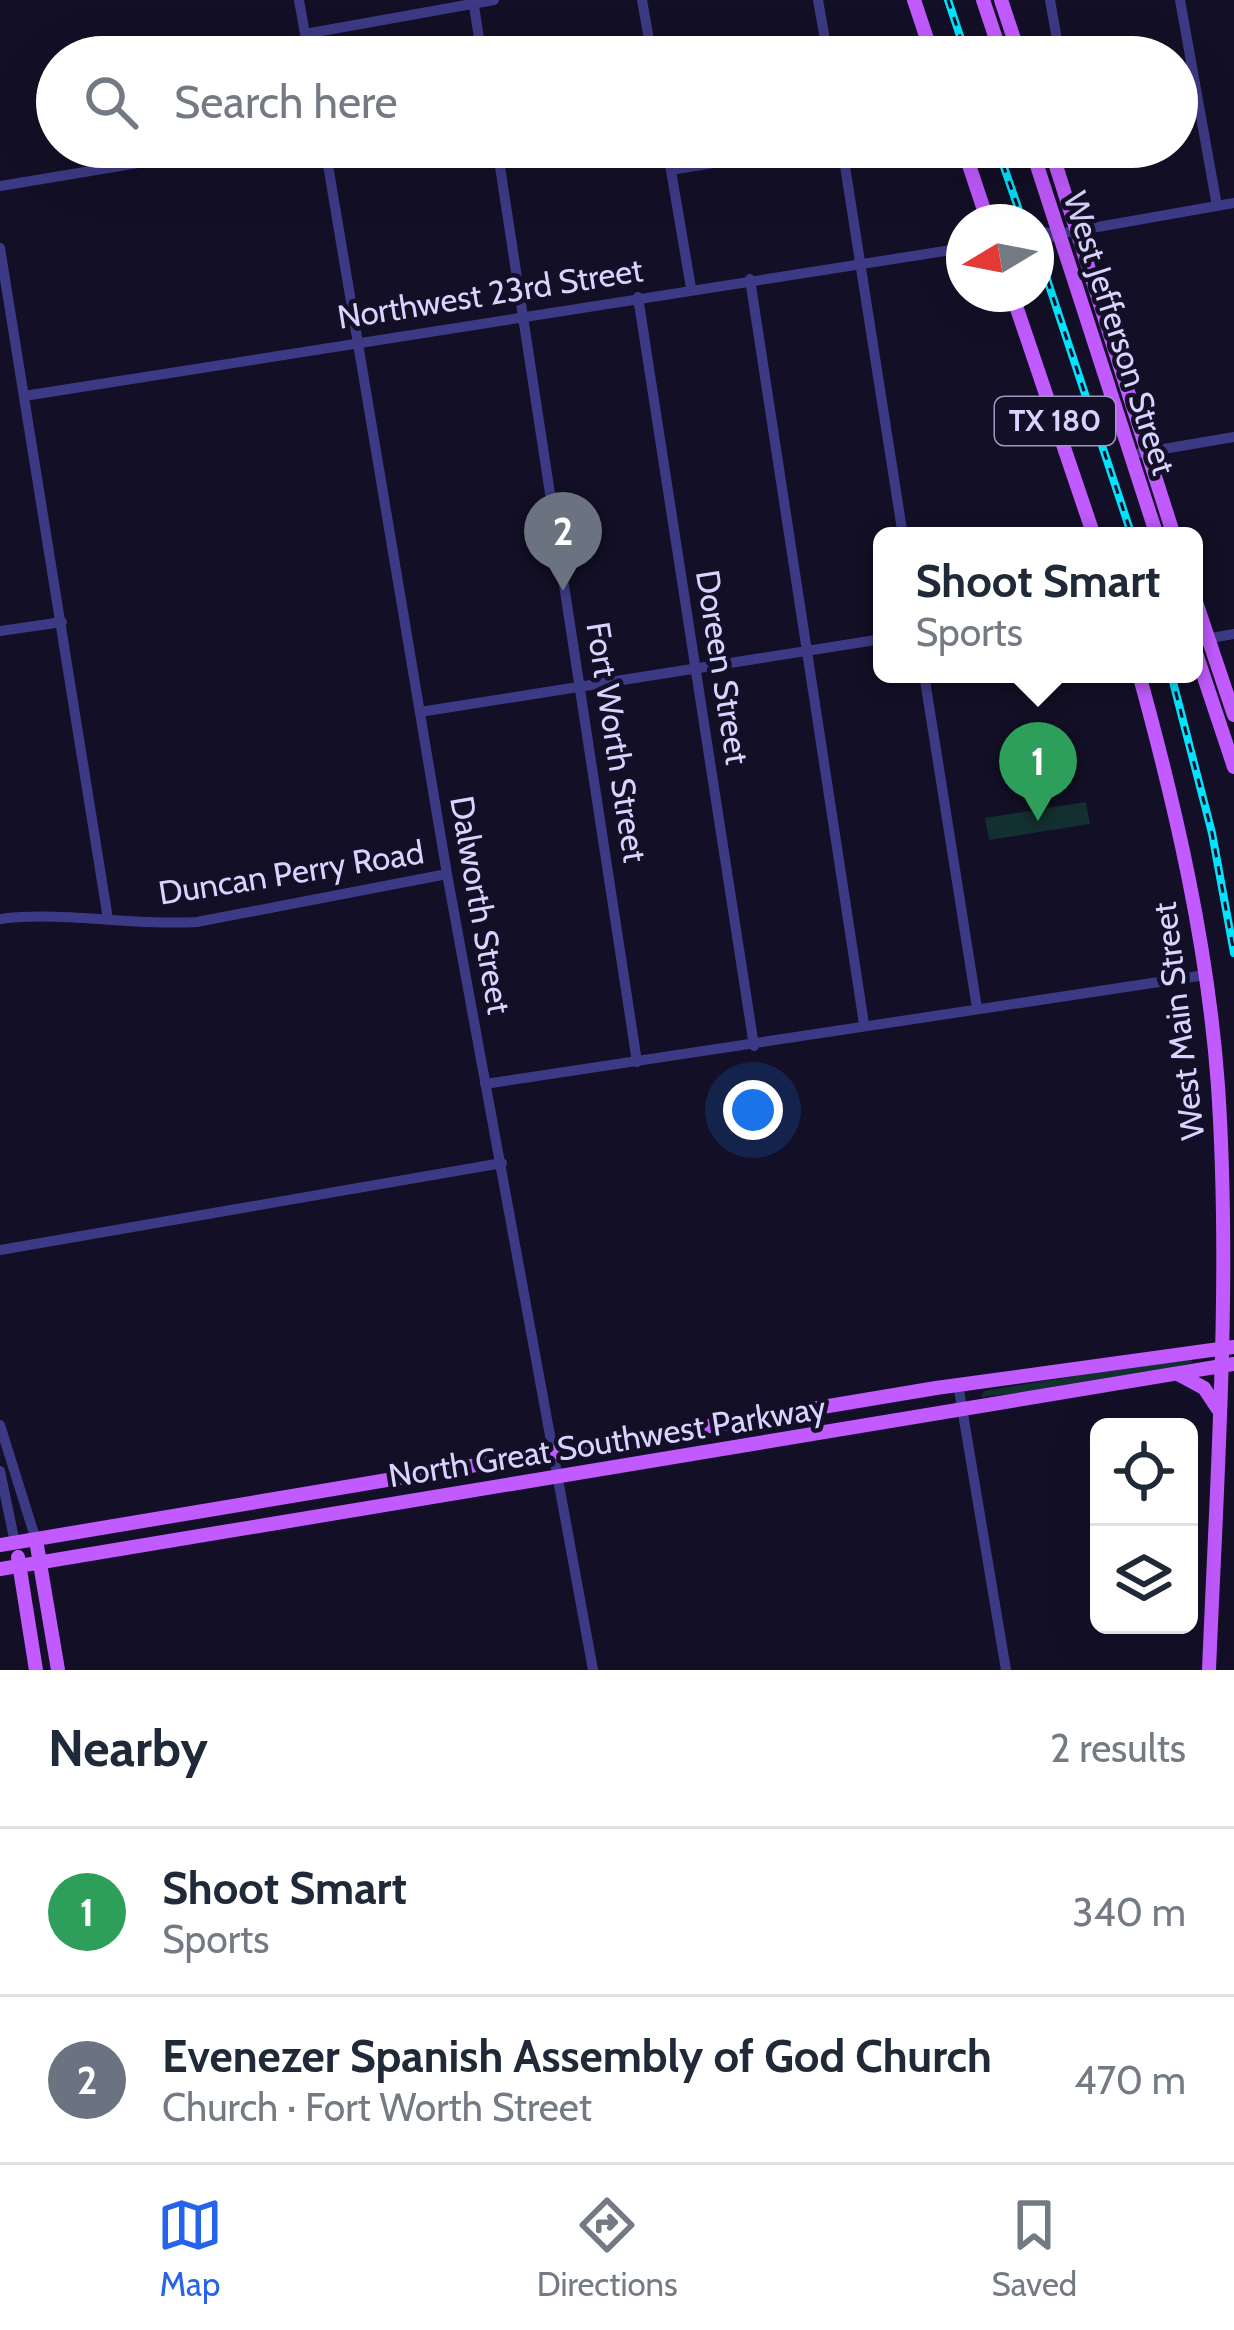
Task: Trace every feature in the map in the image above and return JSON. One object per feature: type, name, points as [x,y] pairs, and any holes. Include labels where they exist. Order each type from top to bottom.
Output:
[{"type":"main road","points":[[914,0],[926,36]]},
{"type":"main road","points":[[983,0],[994,36]]},
{"type":"main road","points":[[1001,0],[1013,36]]},
{"type":"main road","points":[[970,168],[982,204]]},
{"type":"main road","name":"West Jefferson Street","points":[[1038,168],[1058,234],[1104,348]]},
{"type":"main road","name":"West Jefferson Street","points":[[1056,168],[1155,527]]},
{"type":"main road","name":"TX 180","points":[[1018,312],[1091,527]]},
{"type":"main road","name":"West Jefferson Street","points":[[1138,454],[1170,527]]},
{"type":"main road","points":[[1203,650],[1234,715]]},
{"type":"main road","points":[[1203,655],[1234,767]]},
{"type":"main road","name":"West Main Street","points":[[1140,683],[1178,830],[1205,975],[1223,1184],[1228,1365],[1220,1413],[1209,1670]]},
{"type":"main road","name":"North Great Southwest Parkway","points":[[8,1544],[895,1394],[1228,1348]]},
{"type":"main road","name":"North Great Southwest Parkway","points":[[0,1568],[1228,1365]]},
{"type":"main road","points":[[1178,1374],[1204,1388],[1220,1413]]},
{"type":"main road","points":[[895,1394],[898,1420]]},
{"type":"main road","points":[[36,1540],[58,1670]]},
{"type":"main road","points":[[8,1544],[19,1565],[36,1670]]},
{"type":"street","points":[[299,0],[305,34],[494,0]]},
{"type":"street","points":[[642,0],[648,36]]},
{"type":"street","points":[[818,0],[824,36]]},
{"type":"street","points":[[1050,0],[1056,36]]},
{"type":"street","points":[[1180,0],[1186,36]]},
{"type":"street","points":[[473,2],[479,36]]},
{"type":"street","points":[[1198,100],[1217,206]]},
{"type":"street","points":[[0,186],[108,168]]},
{"type":"street","name":"Dalworth Street","points":[[329,168],[447,874],[593,1670]]},
{"type":"street","name":"Fort Worth Street","points":[[500,168],[638,1061]]},
{"type":"street","points":[[683,168],[671,170],[691,288]]},
{"type":"street","points":[[845,168],[902,527]]},
{"type":"street","points":[[1054,233],[1234,203]]},
{"type":"street","points":[[1054,236],[1058,234]]},
{"type":"street","points":[[0,248],[6,320],[25,396],[108,919]]},
{"type":"street","name":"Northwest 23rd Street","points":[[25,396],[946,250]]},
{"type":"street","points":[[750,279],[864,1024]]},
{"type":"street","name":"Doreen Street","points":[[638,297],[754,1046]]},
{"type":"street","points":[[1138,454],[1234,437]]},
{"type":"street","points":[[0,632],[62,622]]},
{"type":"street","points":[[1203,641],[1234,634]]},
{"type":"street","points":[[420,712],[873,640]]},
{"type":"street","points":[[925,683],[976,1008]]},
{"type":"street","name":"Duncan Perry Road","points":[[1,919],[58,913],[197,922],[447,874]]},
{"type":"street","points":[[0,905],[1,919]]},
{"type":"street","points":[[485,1084],[1205,975]]},
{"type":"street","points":[[0,1250],[502,1163]]},
{"type":"street","points":[[958,1384],[1006,1670]]},
{"type":"street","points":[[0,1425],[36,1540]]},
{"type":"street","points":[[0,1471],[8,1544]]},
{"type":"green space","points":[[1086,802],[1090,824],[989,840],[985,818]]},
{"type":"green space","points":[[1191,1357],[1192,1363],[1083,1386],[981,1397],[984,1391]]},
{"type":"railway","points":[[948,0],[960,36]]},
{"type":"railway","points":[[1004,168],[1017,204]]},
{"type":"railway","points":[[1054,300],[1129,527]]},
{"type":"railway","points":[[1173,683],[1212,833],[1234,953]]},
{"type":"place","name":"Evenezer Spanish Assembly of God Church","points":[[563,591]]},
{"type":"place","name":"Shoot Smart","points":[[1038,821]]}]
